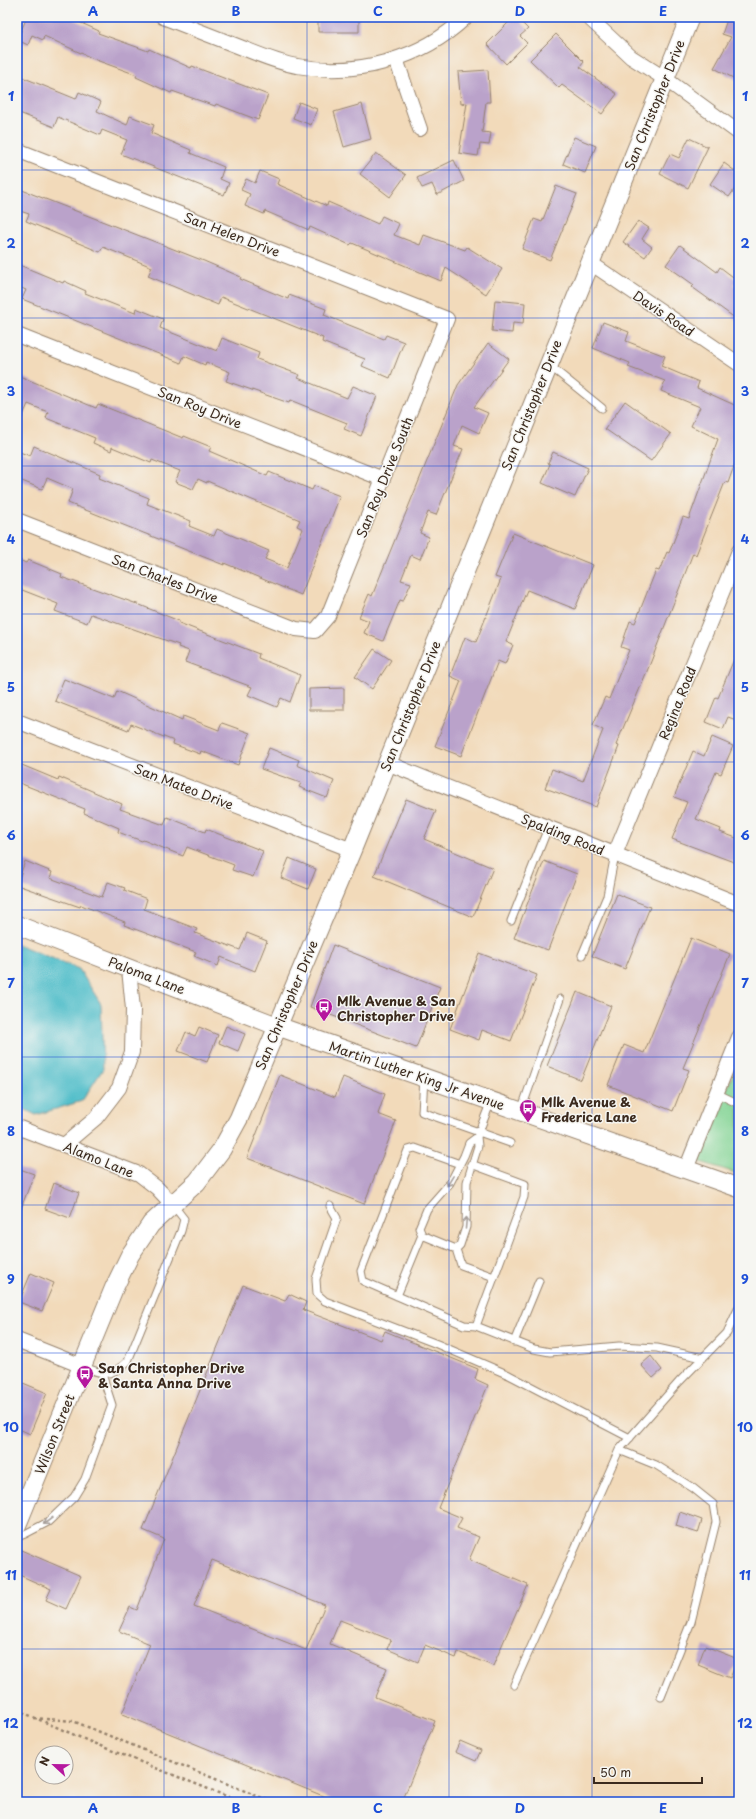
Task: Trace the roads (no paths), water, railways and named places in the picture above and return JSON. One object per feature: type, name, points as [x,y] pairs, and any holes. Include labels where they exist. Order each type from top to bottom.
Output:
[{"type":"street","points":[[163,17],[261,56],[297,66],[333,70],[365,67],[396,59],[426,47],[466,17]]},
{"type":"street","points":[[588,17],[631,57],[664,78],[739,133]]},
{"type":"street","name":"San Christopher Drive","points":[[82,1366],[114,1288],[130,1255],[151,1224],[197,1182],[222,1149],[240,1118],[277,1026],[352,850],[589,262],[690,17]]},
{"type":"street","points":[[396,59],[420,129]]},
{"type":"street","name":"San Helen Drive","points":[[17,150],[447,318]]},
{"type":"street","name":"Davis Road","points":[[589,262],[739,364]]},
{"type":"street","name":"San Roy Drive South","points":[[315,631],[328,616],[447,318]]},
{"type":"street","name":"San Roy Drive","points":[[17,335],[383,479]]},
{"type":"street","name":"San Charles Drive","points":[[17,520],[296,629],[315,631]]},
{"type":"street","name":"Regina Road","points":[[615,854],[739,551]]},
{"type":"street","name":"San Mateo Drive","points":[[17,721],[352,850]]},
{"type":"street","name":"Spalding Road","points":[[387,763],[739,904]]},
{"type":"street","name":"Paloma Lane","points":[[17,925],[277,1026]]},
{"type":"street","points":[[64,1145],[96,1118],[118,1088],[132,1052],[133,1009],[129,968]]},
{"type":"street","name":"Martin Luther King Jr Avenue","points":[[277,1026],[739,1188]]},
{"type":"street","points":[[686,1169],[739,1036]]},
{"type":"street","name":"Alamo Lane","points":[[17,1127],[139,1174],[157,1188],[173,1204]]},
{"type":"street","points":[[17,1340],[82,1366]]},
{"type":"street","name":"Wilson Street","points":[[17,1525],[82,1366]]},
{"type":"lane","points":[[548,365],[602,408]]},
{"type":"lane","points":[[510,921],[548,828]]},
{"type":"lane","points":[[582,955],[608,896],[615,854]]},
{"type":"lane","points":[[520,1111],[560,999]]},
{"type":"lane","points":[[424,1078],[422,1112],[478,1134],[510,1143]]},
{"type":"lane","points":[[716,1093],[739,1104]]},
{"type":"lane","points":[[456,1249],[460,1245],[466,1227],[467,1182],[471,1164],[478,1146],[478,1134],[491,1101]]},
{"type":"lane","points":[[456,1249],[422,1235],[419,1228],[427,1209],[450,1183],[469,1143],[478,1134]]},
{"type":"lane","points":[[460,1164],[416,1148],[408,1150],[361,1271],[363,1281],[464,1325],[476,1326],[534,1350],[550,1352],[619,1346],[657,1348],[703,1358]]},
{"type":"lane","points":[[471,1164],[525,1184],[524,1197],[476,1326]]},
{"type":"lane","points":[[82,1366],[102,1374],[110,1373],[120,1369],[128,1360],[181,1231],[184,1219],[173,1204]]},
{"type":"lane","points":[[330,1206],[337,1218],[316,1279],[318,1294],[325,1301],[437,1344],[509,1375],[630,1438]]},
{"type":"lane","points":[[397,1296],[422,1235]]},
{"type":"lane","points":[[456,1249],[461,1265],[494,1277]]},
{"type":"lane","points":[[514,1342],[539,1282]]},
{"type":"lane","points":[[514,1685],[619,1450],[727,1333],[739,1307]]},
{"type":"lane","points":[[17,1536],[25,1534],[48,1522],[74,1497],[85,1479],[112,1405],[102,1374]]},
{"type":"lane","points":[[619,1450],[656,1465],[693,1488],[713,1504],[716,1522],[691,1622],[678,1652],[662,1697]]},
{"type":"water","points":[[17,944],[79,969],[101,1004],[103,1069],[82,1101],[36,1115],[17,1106]]},
{"type":"place","name":"Mlk Avenue & San Christopher Drive","points":[[324,1022]]},
{"type":"place","name":"Mlk Avenue & Frederica Lane","points":[[528,1123]]},
{"type":"place","name":"San Christopher Drive & Santa Anna Drive","points":[[85,1389]]}]
